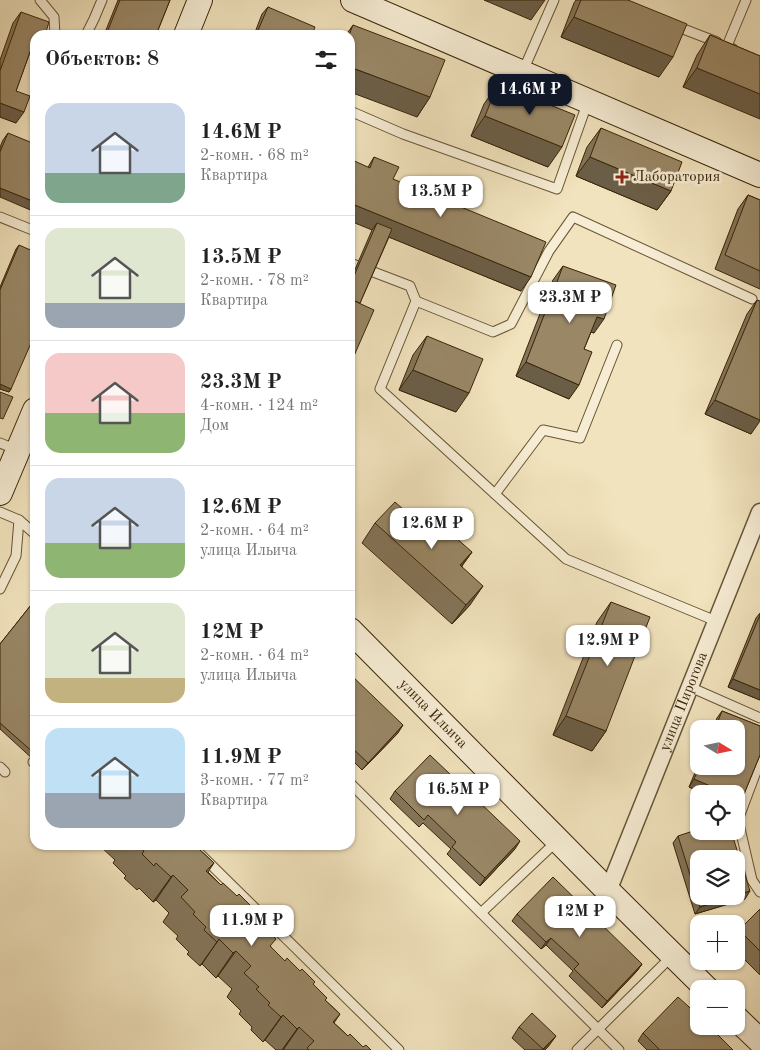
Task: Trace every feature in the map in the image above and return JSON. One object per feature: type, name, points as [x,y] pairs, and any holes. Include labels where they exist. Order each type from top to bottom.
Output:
[{"type":"street","points":[[188,30],[200,0]]},
{"type":"street","points":[[353,0],[760,175]]},
{"type":"street","points":[[0,493],[9,446],[30,417]]},
{"type":"street","name":"улица Пирогова","points":[[608,892],[760,512]]},
{"type":"street","name":"улица Ильича","points":[[356,639],[698,980]]},
{"type":"street","points":[[745,1027],[760,1042]]},
{"type":"lane","points":[[40,0],[54,16],[54,30]]},
{"type":"lane","points":[[88,30],[102,0]]},
{"type":"lane","points":[[523,73],[554,0]]},
{"type":"lane","points":[[726,46],[746,0]]},
{"type":"lane","points":[[664,21],[743,54]]},
{"type":"lane","points":[[355,113],[403,134],[557,189],[588,100]]},
{"type":"lane","points":[[416,301],[493,332],[511,324],[549,251],[573,217],[752,299]]},
{"type":"lane","points":[[0,218],[30,229]]},
{"type":"lane","points":[[355,265],[410,286],[416,301],[380,389],[566,559],[716,621]]},
{"type":"lane","points":[[496,494],[543,430],[580,438],[617,345]]},
{"type":"lane","points":[[0,512],[19,520],[30,530]]},
{"type":"lane","points":[[0,589],[16,556],[19,520]]},
{"type":"lane","points":[[690,687],[760,718]]},
{"type":"lane","points":[[760,762],[738,820],[752,880],[760,892]]},
{"type":"lane","points":[[355,788],[619,1050]]},
{"type":"lane","points":[[481,913],[558,840]]},
{"type":"lane","points":[[196,850],[399,1050]]},
{"type":"lane","points":[[578,1050],[673,955]]},
{"type":"building","points":[[120,0],[170,0],[158,30],[108,30]]},
{"type":"building","points":[[581,0],[628,0],[687,24],[673,57],[574,17]]},
{"type":"building","points":[[268,7],[315,27],[314,30],[258,30]]},
{"type":"building","points":[[21,12],[49,22],[47,30],[30,30],[30,52],[16,91],[30,96],[24,112],[0,103],[0,71]]},
{"type":"building","points":[[353,25],[445,60],[430,97],[355,69],[355,30],[351,30]]},
{"type":"building","points":[[710,35],[760,56],[760,94],[697,68]]},
{"type":"building","points":[[498,84],[575,115],[562,147],[485,116]]},
{"type":"building","points":[[601,128],[682,162],[671,191],[590,157]]},
{"type":"building","points":[[8,133],[30,142],[30,200],[0,188],[0,152]]},
{"type":"building","points":[[374,157],[399,167],[393,179],[546,242],[531,277],[355,205],[355,161],[370,168]]},
{"type":"building","points":[[748,195],[760,200],[760,271],[725,255]]},
{"type":"building","points":[[377,223],[392,229],[360,303],[355,301],[355,274]]},
{"type":"building","points":[[19,245],[30,250],[30,345],[11,389],[0,384],[0,290]]},
{"type":"building","points":[[563,266],[616,285],[604,319],[597,317],[584,349],[592,352],[579,385],[526,362]]},
{"type":"building","points":[[757,300],[760,301],[760,420],[715,400]]},
{"type":"building","points":[[355,301],[374,310],[355,354]]},
{"type":"building","points":[[427,336],[483,359],[469,393],[413,370]]},
{"type":"building","points":[[0,392],[13,397],[3,419],[0,418]]},
{"type":"building","points":[[395,502],[421,525],[430,515],[472,552],[460,565],[483,586],[466,605],[375,523]]},
{"type":"building","points":[[611,602],[650,617],[606,731],[566,716]]},
{"type":"building","points":[[30,606],[30,750],[0,723],[0,644]]},
{"type":"building","points":[[760,615],[760,690],[733,679]]},
{"type":"building","points":[[355,679],[403,725],[368,763],[355,751]]},
{"type":"building","points":[[722,711],[745,720],[718,720]]},
{"type":"building","points":[[745,720],[760,726],[760,755],[745,792],[745,785],[708,785],[694,779],[696,775],[745,775]]},
{"type":"building","points":[[430,755],[520,841],[485,878],[452,847],[456,842],[428,815],[424,820],[395,791]]},
{"type":"building","points":[[690,832],[690,840],[734,840],[737,850],[690,850],[690,875],[678,836]]},
{"type":"building","points":[[143,850],[200,850],[214,863],[206,871],[221,885],[223,883],[237,896],[239,894],[251,906],[249,909],[264,922],[262,925],[276,939],[270,946],[285,961],[287,958],[300,971],[302,969],[327,998],[325,1000],[340,1014],[333,1022],[348,1036],[350,1034],[363,1047],[366,1045],[371,1050],[309,1050],[307,1048],[314,1041],[299,1027],[297,1029],[283,1015],[281,1017],[268,1005],[270,1003],[256,989],[259,987],[244,973],[251,966],[236,951],[233,953],[219,939],[217,942],[204,930],[206,927],[193,914],[195,912],[181,897],[188,890],[173,875],[171,877],[156,863],[154,866],[142,854]]},
{"type":"building","points":[[745,875],[750,891],[745,892]]},
{"type":"building","points":[[553,877],[642,964],[607,1001],[574,969],[579,964],[551,938],[546,942],[517,914]]},
{"type":"building","points":[[760,909],[760,951],[745,936],[745,924]]},
{"type":"building","points":[[678,997],[690,1008],[690,1035],[718,1035],[733,1050],[660,1050],[643,1033]]},
{"type":"building","points":[[532,1013],[556,1036],[543,1049],[519,1027]]},
{"type":"place","name":"Лаборатория","points":[[622,177]]}]
